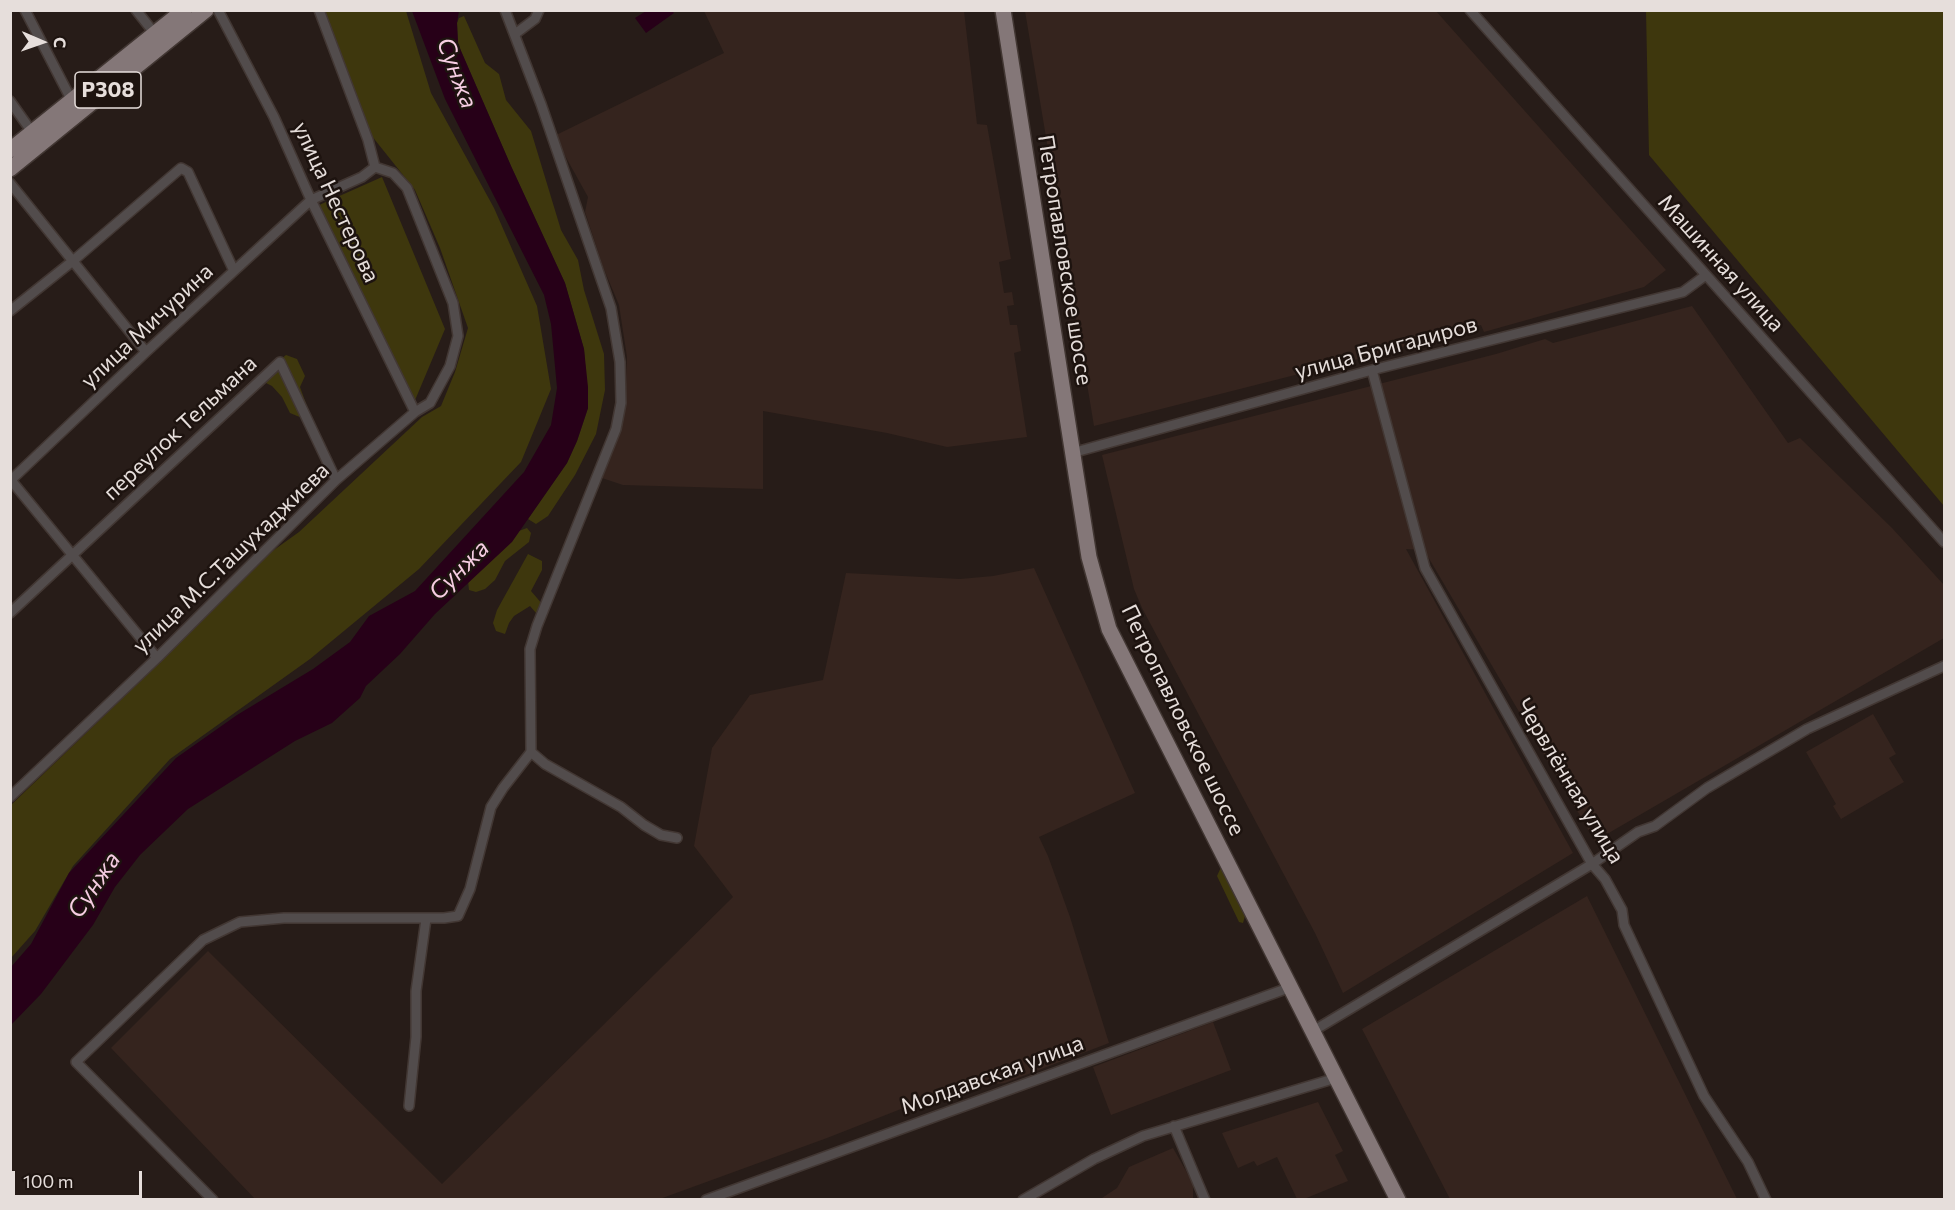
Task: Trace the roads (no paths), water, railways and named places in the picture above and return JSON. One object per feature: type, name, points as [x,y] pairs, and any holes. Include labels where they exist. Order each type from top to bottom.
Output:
[{"type":"main road","name":"P308","points":[[10,150],[184,10]]},
{"type":"main road","name":"P308","points":[[10,169],[206,10]]},
{"type":"main road","name":"Петропавловское шоссе","points":[[1003,10],[1089,557],[1109,629],[1398,1200]]},
{"type":"street","points":[[25,10],[72,101]]},
{"type":"street","points":[[136,10],[155,34]]},
{"type":"street","name":"улица Нестерова","points":[[218,10],[274,117],[311,200],[416,412]]},
{"type":"street","points":[[319,10],[368,140],[375,167]]},
{"type":"street","points":[[213,1200],[76,1062],[203,940],[240,922],[284,918],[426,919],[458,916],[470,890],[491,807],[531,752],[530,649],[537,626],[616,429],[621,403],[620,362],[611,308],[541,104],[505,10]]},
{"type":"street","points":[[515,34],[535,19],[539,10]]},
{"type":"street","name":"Машинная улица","points":[[1470,10],[1944,542]]},
{"type":"street","points":[[10,101],[32,132]]},
{"type":"street","name":"улица Мичурина","points":[[11,480],[311,200],[362,177],[375,167]]},
{"type":"street","name":"улица М.С.Ташухаджиева","points":[[10,797],[157,658],[336,480],[416,412],[430,404],[450,366],[458,336],[453,303],[407,188],[393,173],[375,167]]},
{"type":"street","points":[[10,311],[74,260],[181,168],[188,172],[234,271]]},
{"type":"street","points":[[10,183],[146,352]]},
{"type":"street","name":"улица Бригадиров","points":[[1072,453],[1372,370],[1683,292],[1706,275]]},
{"type":"street","name":"переулок Тельмана","points":[[10,613],[280,362],[336,480]]},
{"type":"street","name":"Червлённая улица","points":[[1372,370],[1425,568],[1592,864],[1605,879],[1622,910],[1624,924],[1704,1096],[1748,1162],[1766,1200]]},
{"type":"street","points":[[11,480],[157,658]]},
{"type":"street","points":[[1313,1031],[1592,864],[1638,832],[1655,826],[1707,788],[1807,729],[1944,666]]},
{"type":"street","points":[[531,752],[545,764],[621,807],[644,825],[661,835],[677,838]]},
{"type":"street","points":[[409,1106],[416,1037],[416,991],[426,919]]},
{"type":"street","name":"Молдавская улица","points":[[706,1200],[1291,987]]},
{"type":"street","points":[[1023,1200],[1094,1159],[1143,1136],[1336,1078]]},
{"type":"street","points":[[1174,1126],[1205,1200]]},
{"type":"water","name":"Сунжа","points":[[412,11],[459,11],[458,44],[565,283],[584,349],[588,387],[588,408],[577,441],[567,463],[512,542],[435,614],[400,654],[366,686],[360,698],[332,723],[295,741],[188,809],[140,855],[115,887],[93,925],[41,994],[11,1025],[11,967],[31,944],[69,873],[176,758],[237,715],[313,669],[350,642],[369,616],[415,591],[524,472],[551,425],[557,388],[551,324],[544,295],[445,99]]},
{"type":"water","points":[[646,11],[672,11],[674,13],[646,33],[635,18]]}]
